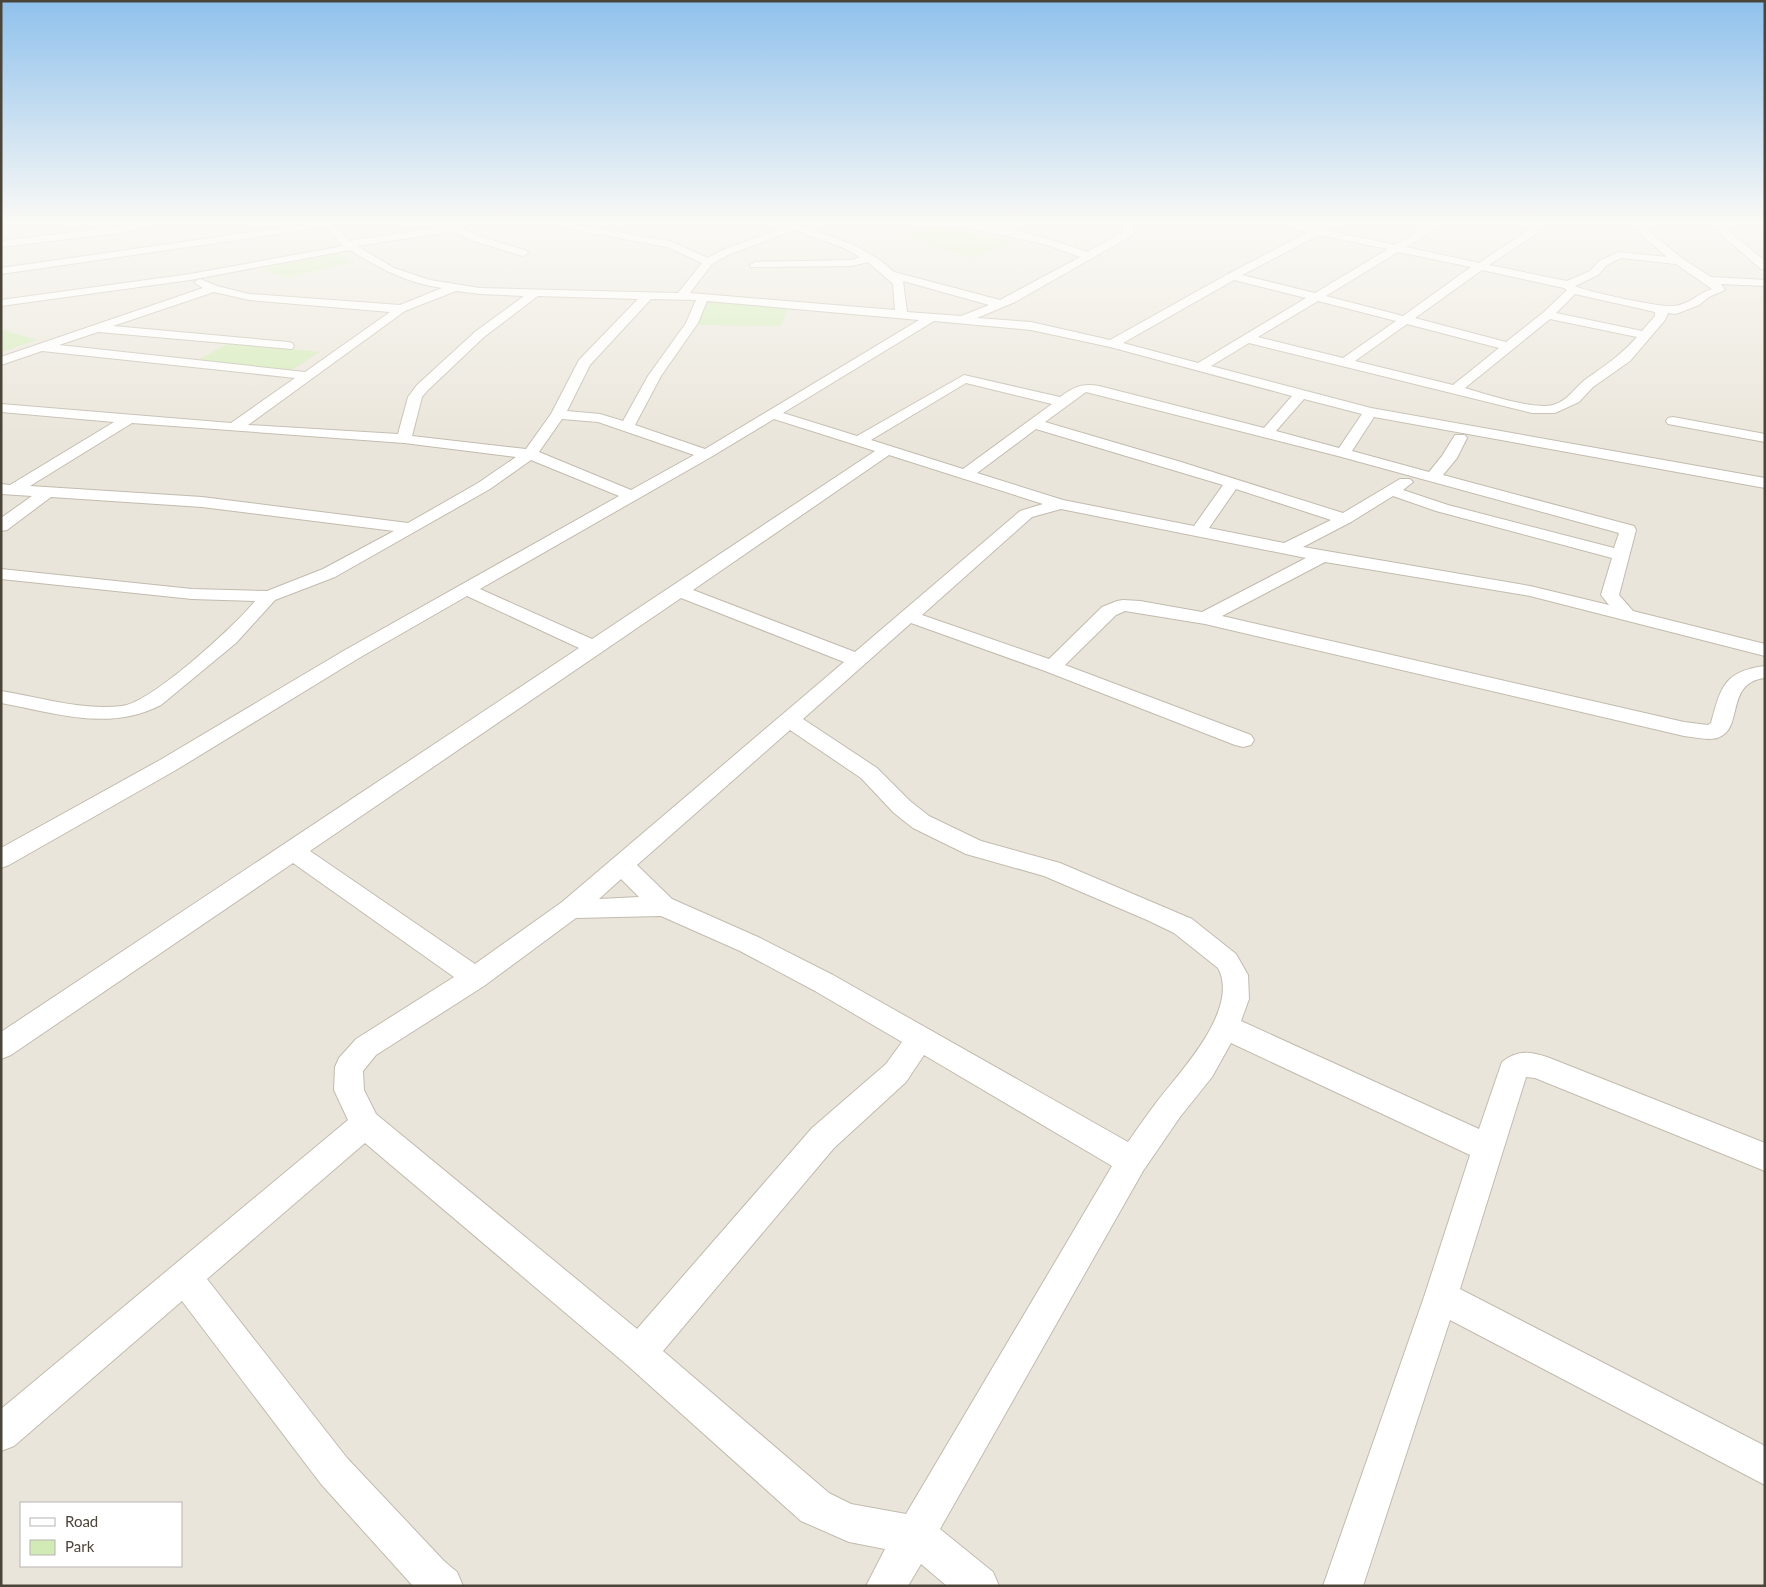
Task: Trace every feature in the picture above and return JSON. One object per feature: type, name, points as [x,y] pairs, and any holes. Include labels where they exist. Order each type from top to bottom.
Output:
[{"type":"street","points":[[1,303],[37,298]]},
{"type":"street","points":[[1,361],[183,298]]},
{"type":"street","points":[[262,298],[401,309]]},
{"type":"street","points":[[234,428],[401,309],[428,298]]},
{"type":"street","points":[[404,439],[415,397],[422,388],[480,334],[529,298]]},
{"type":"street","points":[[1,574],[165,592],[269,596],[329,573],[484,486],[530,454],[558,414],[584,363],[645,298]]},
{"type":"street","points":[[627,426],[659,370],[696,317],[702,306],[702,298]]},
{"type":"street","points":[[715,298],[901,313],[1030,326],[1112,344],[1370,412],[1765,483]]},
{"type":"street","points":[[900,298],[901,313]]},
{"type":"street","points":[[978,298],[1000,304]]},
{"type":"street","points":[[964,319],[1010,298]]},
{"type":"street","points":[[1112,344],[1193,298]]},
{"type":"street","points":[[1200,367],[1316,298]]},
{"type":"street","points":[[1322,298],[1510,347]]},
{"type":"street","points":[[1346,362],[1437,298]]},
{"type":"street","points":[[1455,390],[1548,315],[1562,298]]},
{"type":"street","points":[[1613,298],[1659,309],[1676,310],[1695,303],[1701,298]]},
{"type":"street","points":[[1249,339],[1532,409],[1555,409],[1574,400],[1588,384],[1625,358],[1661,317],[1662,311],[1659,309]]},
{"type":"street","points":[[1548,315],[1645,335]]},
{"type":"street","points":[[1,858],[168,765],[352,654],[706,454],[934,316]]},
{"type":"street","points":[[96,328],[288,346]]},
{"type":"street","points":[[189,364],[230,340]]},
{"type":"street","points":[[39,347],[309,376]]},
{"type":"street","points":[[859,442],[964,379],[1063,402]]},
{"type":"street","points":[[966,474],[1079,390],[1086,388],[1343,452],[1628,530],[1610,589],[1610,595],[1627,616]]},
{"type":"street","points":[[1267,433],[1300,395]]},
{"type":"street","points":[[1,408],[234,428],[404,439],[530,454],[632,496]]},
{"type":"street","points":[[1343,452],[1370,412]]},
{"type":"street","points":[[558,414],[600,418],[706,454]]},
{"type":"street","points":[[772,414],[1060,504],[1285,549],[1530,591],[1765,650]]},
{"type":"street","points":[[7,490],[129,419]]},
{"type":"street","points":[[1673,421],[1765,438]]},
{"type":"street","points":[[1035,424],[1233,483],[1345,519]]},
{"type":"street","points":[[1285,549],[1345,519],[1392,491],[1426,475],[1449,458],[1460,438]]},
{"type":"street","points":[[1,1047],[292,850],[596,648],[887,450]]},
{"type":"street","points":[[1198,532],[1233,483]]},
{"type":"street","points":[[7,490],[202,502],[411,528]]},
{"type":"street","points":[[1392,491],[1442,508],[1621,555]]},
{"type":"street","points":[[1,526],[48,492]]},
{"type":"street","points":[[1020,492],[1026,514]]},
{"type":"street","points":[[979,1586],[916,1535],[849,1523],[815,1507],[639,1353],[366,1124],[349,1090],[350,1067],[366,1047],[474,978],[571,909],[1026,514],[1060,504]]},
{"type":"street","points":[[1205,618],[1323,556]]},
{"type":"street","points":[[468,590],[596,648]]},
{"type":"street","points":[[680,591],[857,660]]},
{"type":"street","points":[[1,696],[90,712],[118,713],[139,708],[154,701],[234,634],[255,614],[269,596]]},
{"type":"street","points":[[1052,667],[1109,611],[1122,605],[1205,618],[1674,727],[1712,732],[1721,726],[1732,686],[1742,677],[1753,672],[1765,672]]},
{"type":"street","points":[[908,616],[1052,667],[1243,740]]},
{"type":"street","points":[[789,720],[869,773],[921,822],[974,848],[1050,869],[1184,926],[1227,961],[1235,975],[1236,999],[1225,1027],[1202,1068],[1170,1108],[1132,1161],[886,1586]]},
{"type":"street","points":[[292,850],[474,978]]},
{"type":"street","points":[[622,865],[663,906],[749,944],[824,984],[1132,1161]]},
{"type":"street","points":[[571,909],[663,906]]},
{"type":"street","points":[[1225,1027],[1488,1148]]},
{"type":"street","points":[[639,1353],[824,1138],[850,1112],[890,1079],[920,1039]]},
{"type":"street","points":[[1342,1586],[1441,1297],[1512,1071],[1521,1064],[1536,1066],[1765,1157]]},
{"type":"street","points":[[1,1433],[366,1124]]},
{"type":"street","points":[[185,1277],[334,1470],[431,1582]]},
{"type":"street","points":[[1441,1297],[1765,1466]]},
{"type":"shaded area","points":[[1,298],[1765,298],[1765,1586],[1,1586]]},
{"type":"green space","points":[[709,302],[788,307],[781,326],[696,325]]},
{"type":"green space","points":[[1,329],[37,340],[1,352]]},
{"type":"green space","points":[[231,342],[320,352],[290,371],[196,361]]}]
